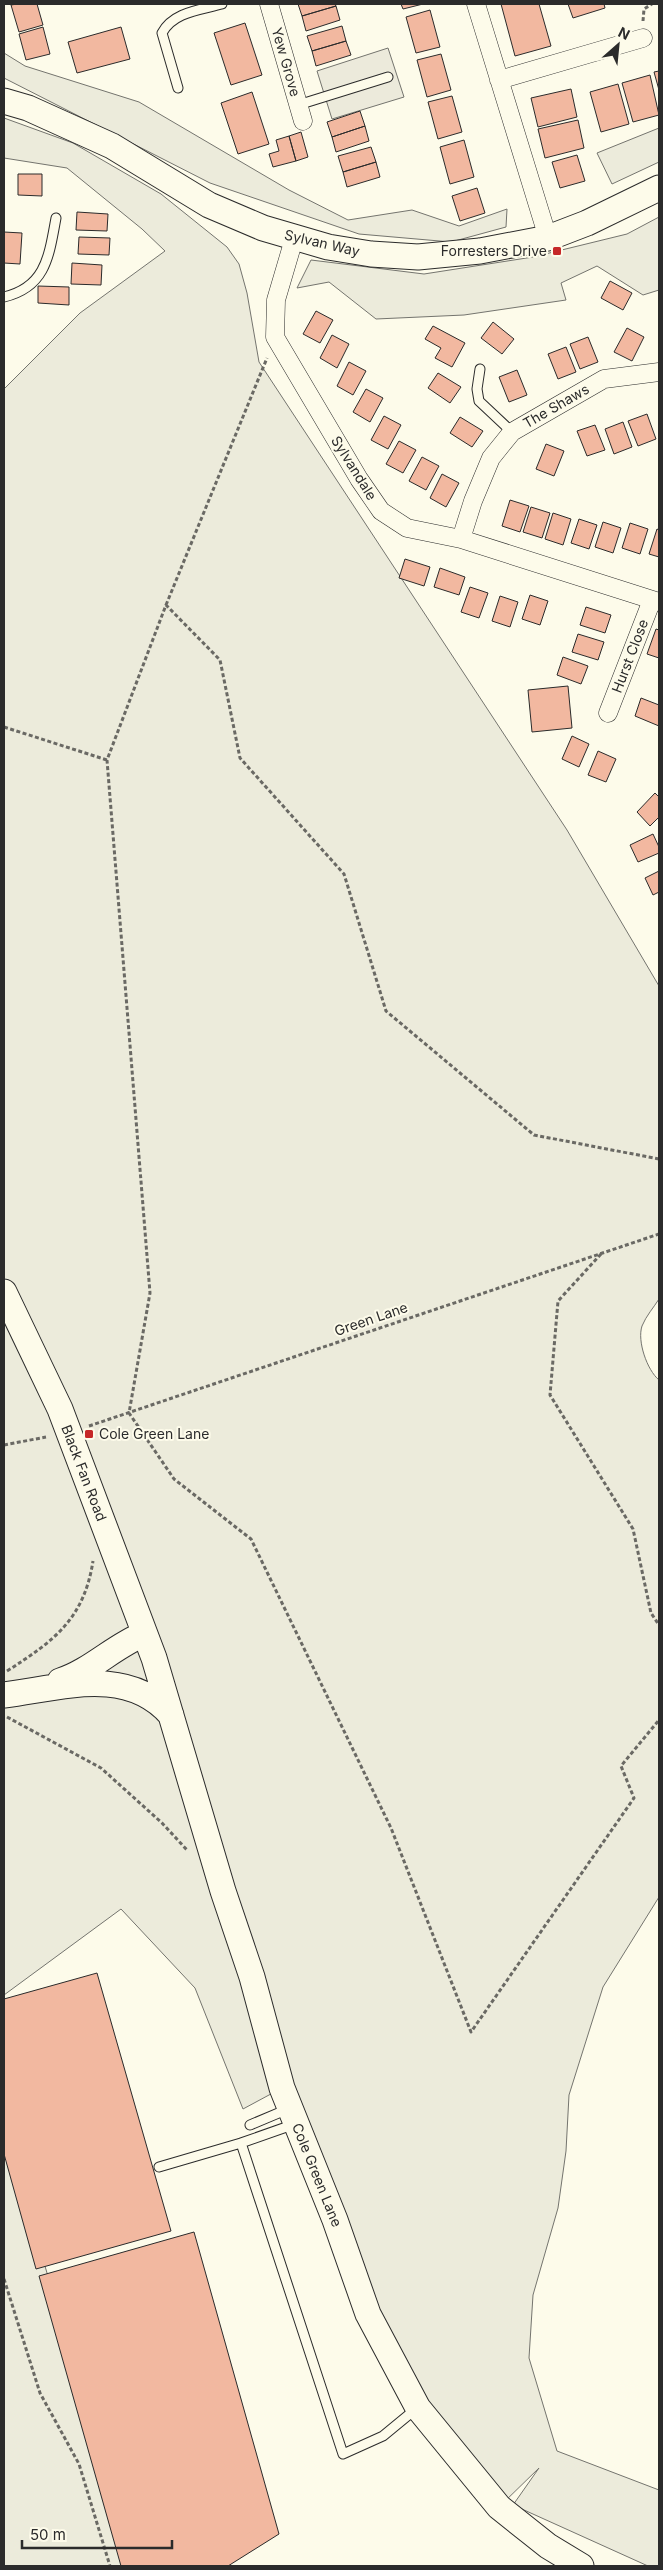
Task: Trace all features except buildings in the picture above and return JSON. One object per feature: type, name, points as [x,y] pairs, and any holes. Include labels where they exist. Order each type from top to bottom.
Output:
[{"type":"main road","name":"Sylvan Way","points":[[4,101],[28,108],[112,146],[210,205],[294,239],[362,252],[418,257],[480,250],[548,238],[595,219],[659,188]]},
{"type":"main road","name":"Black Fan Road","points":[[4,1292],[60,1409],[154,1658]]},
{"type":"main road","points":[[30,1692],[74,1676],[120,1645],[144,1634]]},
{"type":"main road","name":"Cole Green Lane","points":[[154,1658],[223,1891],[252,1977],[282,2088],[335,2220],[368,2314],[418,2408],[499,2507],[548,2546],[581,2566]]},
{"type":"main road","points":[[4,1695],[104,1683],[128,1686],[146,1694],[171,1715]]},
{"type":"street","name":"Yew Grove","points":[[269,4],[301,113]]},
{"type":"street","points":[[476,4],[548,238]]},
{"type":"street","points":[[499,80],[643,38]]},
{"type":"street","points":[[275,338],[276,300],[294,239]]},
{"type":"street","name":"Sylvandale","points":[[275,338],[359,479],[381,511],[407,528],[461,539],[656,601]]},
{"type":"street","name":"The Shaws","points":[[461,539],[472,502],[491,458],[512,432],[604,379],[659,372]]},
{"type":"street","name":"Hurst Close","points":[[608,713],[656,601]]},
{"type":"lane","points":[[178,88],[162,34],[168,23],[181,15],[222,4]]},
{"type":"lane","points":[[301,113],[388,77]]},
{"type":"lane","points":[[4,297],[20,293],[41,275],[50,248],[56,218]]},
{"type":"lane","points":[[480,369],[477,390],[479,401],[512,432]]},
{"type":"lane","points":[[250,2125],[294,2116]]},
{"type":"lane","points":[[159,2167],[241,2142],[294,2116]]},
{"type":"lane","points":[[241,2142],[343,2454],[383,2436],[418,2408]]},
{"type":"path","points":[[275,338],[166,605],[107,760],[150,1293],[129,1413],[174,1479],[251,1539],[391,1828],[471,2032],[634,1798],[621,1766],[659,1720]]},
{"type":"path","points":[[166,605],[220,660],[240,758],[344,874],[386,1011],[534,1135],[659,1159]]},
{"type":"path","points":[[4,727],[107,760]]},
{"type":"path","name":"Green Lane","points":[[90,1425],[659,1234]]},
{"type":"path","points":[[602,1253],[558,1301],[550,1395],[633,1529],[651,1613],[659,1625]]},
{"type":"path","points":[[4,1445],[50,1436]]},
{"type":"path","points":[[4,1673],[47,1646],[74,1616],[89,1587],[95,1553]]},
{"type":"path","points":[[4,1716],[101,1768],[162,1823],[192,1857]]},
{"type":"path","points":[[4,2279],[40,2393],[79,2464],[110,2566]]},
{"type":"shaded area","points":[[388,48],[404,97],[332,119],[317,71]]},
{"type":"shaded area","points":[[4,53],[25,66],[139,102],[289,190],[348,220],[412,210],[459,226],[507,209],[506,227],[451,242],[359,234],[210,183],[4,78]]},
{"type":"shaded area","points":[[4,118],[73,143],[161,194],[227,247],[239,264],[247,293],[259,362],[567,830],[659,986],[659,1299],[642,1326],[641,1339],[647,1362],[659,1380],[659,1897],[603,1987],[569,2095],[566,2151],[558,2208],[533,2295],[529,2358],[557,2451],[659,2490],[659,2566],[648,2566],[513,2505],[539,2468],[499,2507],[418,2408],[282,2088],[243,2109],[195,1988],[121,1909],[4,1995],[4,389],[80,313],[165,251],[142,229],[67,168],[4,158]]},
{"type":"shaded area","points":[[659,128],[659,162],[612,184],[597,153]]},
{"type":"shaded area","points":[[659,217],[659,290],[643,295],[597,266],[561,283],[566,300],[464,315],[376,319],[329,282],[297,288],[311,260],[424,274],[533,257],[627,234]]},
{"type":"shaded area","points":[[4,2128],[134,2566],[4,2566]]},
{"type":"place","name":"Forresters Drive","points":[[557,251]]},
{"type":"place","name":"Cole Green Lane","points":[[89,1434]]}]
